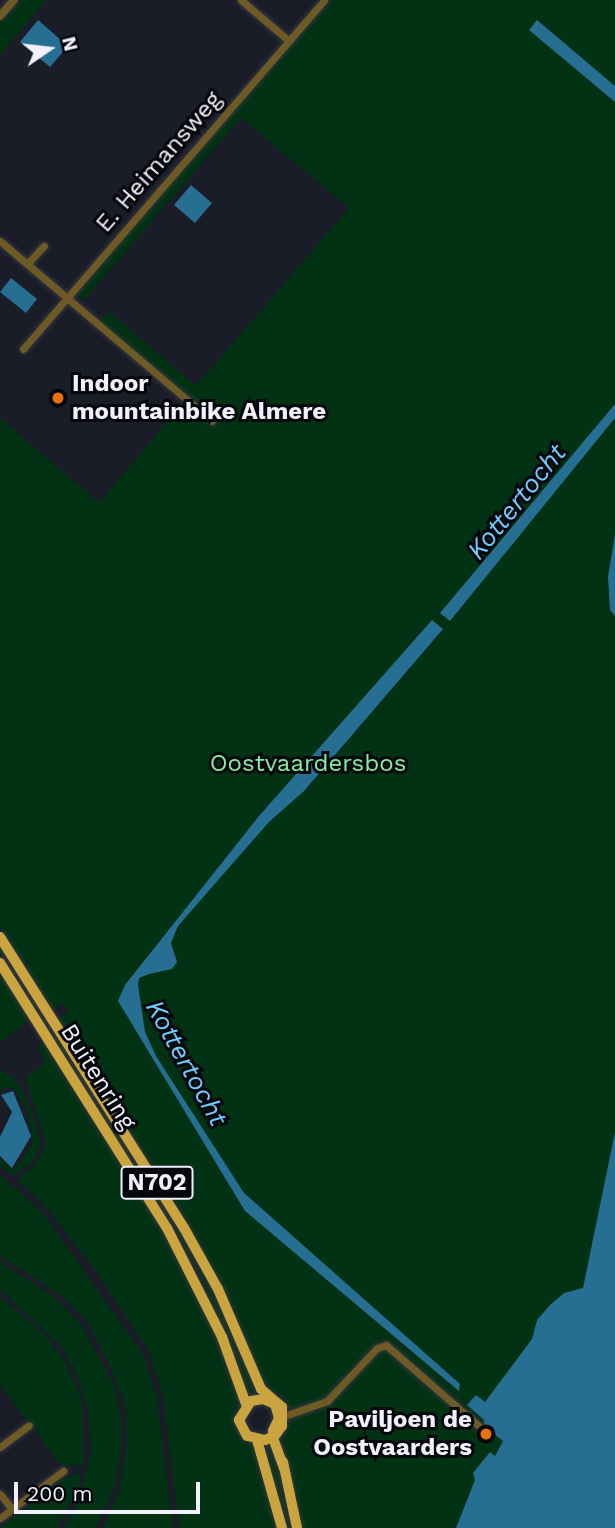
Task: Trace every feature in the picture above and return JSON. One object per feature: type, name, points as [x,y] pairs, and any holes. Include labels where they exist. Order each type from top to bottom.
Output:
[{"type":"highway","name":"Buitenring","points":[[0,937],[184,1228],[247,1357],[275,1405]]},
{"type":"highway","name":"Buitenring","points":[[0,963],[167,1227],[217,1327],[246,1404]]},
{"type":"highway","points":[[246,1404],[275,1405],[275,1434],[298,1528]]},
{"type":"highway","name":"N702","points":[[246,1404],[239,1424],[244,1434],[257,1440],[282,1528]]},
{"type":"highway","points":[[257,1440],[275,1434]]},
{"type":"street","points":[[0,16],[14,0]]},
{"type":"street","points":[[240,0],[289,41]]},
{"type":"street","name":"E. Heimansweg","points":[[23,349],[324,0]]},
{"type":"street","points":[[0,241],[212,421]]},
{"type":"street","points":[[27,264],[44,246]]},
{"type":"street","points":[[275,1405],[303,1407],[337,1394],[377,1348],[386,1345],[480,1427]]},
{"type":"street","points":[[0,1447],[29,1425]]},
{"type":"street","points":[[0,1518],[63,1471]]},
{"type":"street","points":[[0,1494],[12,1509]]},
{"type":"green space","points":[[21,0],[46,0],[0,55],[0,23]]},
{"type":"green space","name":"Oostvaardersbos","points":[[327,0],[615,0],[615,1528],[303,1528],[281,1439],[291,1417],[286,1402],[264,1387],[229,1303],[57,1018],[69,1012],[62,1002],[54,1011],[0,928],[0,418],[99,503],[185,400],[99,321],[109,312],[196,386],[349,208],[241,118],[84,300],[77,294]]},
{"type":"green space","points":[[0,943],[200,1262],[247,1364],[255,1395],[248,1397],[204,1285],[172,1225],[0,955]]},
{"type":"green space","points":[[0,971],[31,1019],[0,1043]]},
{"type":"green space","points":[[45,1039],[158,1219],[220,1337],[241,1401],[236,1426],[257,1447],[277,1528],[179,1528],[163,1395],[149,1351],[97,1273],[47,1208],[17,1179],[35,1166],[46,1144],[25,1078],[46,1062],[37,1047]]},
{"type":"green space","points":[[0,1069],[16,1080],[31,1109],[41,1144],[31,1164],[12,1176],[0,1166],[0,1158],[14,1171],[33,1143],[28,1112],[14,1089],[2,1088],[0,1092]]},
{"type":"green space","points":[[0,1175],[43,1213],[143,1354],[157,1398],[173,1528],[103,1528],[120,1489],[127,1443],[126,1409],[112,1370],[87,1321],[59,1294],[0,1256]]},
{"type":"green space","points":[[0,1262],[54,1297],[81,1324],[114,1385],[121,1418],[121,1449],[115,1484],[96,1528],[63,1528],[80,1498],[91,1453],[88,1409],[79,1381],[61,1346],[0,1290]]},
{"type":"green space","points":[[0,1297],[44,1334],[66,1363],[82,1402],[84,1465],[62,1466],[0,1385]]},
{"type":"green space","points":[[271,1441],[294,1528],[286,1528],[269,1470],[264,1445]]},
{"type":"green space","points":[[81,1472],[79,1487],[57,1528],[0,1528],[61,1480]]},
{"type":"water","points":[[38,20],[68,46],[50,67],[20,42]]},
{"type":"water","points":[[537,20],[615,86],[615,102],[529,30]]},
{"type":"water","points":[[191,185],[212,203],[195,223],[174,205]]},
{"type":"water","points":[[11,278],[37,299],[26,313],[0,292]]},
{"type":"water","points":[[615,404],[615,418],[450,621],[440,613]]},
{"type":"water","points":[[615,534],[615,616],[610,610],[608,577]]},
{"type":"water","points":[[432,620],[443,629],[304,791],[269,822],[178,926],[171,943],[177,962],[172,969],[139,978],[138,985],[145,1032],[156,1056],[244,1193],[460,1384],[459,1391],[245,1211],[118,1001],[125,985],[259,816]]},
{"type":"water","points":[[13,1091],[31,1136],[12,1168],[0,1156],[0,1137],[12,1112],[1,1095]]},
{"type":"water","points":[[615,1132],[615,1528],[456,1528],[475,1480],[473,1473],[490,1452],[495,1456],[503,1441],[483,1426],[484,1420],[467,1405],[476,1395],[485,1402],[532,1339],[537,1320],[550,1305],[564,1293],[583,1288]]},
{"type":"place","name":"Indoor mountainbike Almere","points":[[58,398]]},
{"type":"place","name":"Paviljoen de Oostvaarders","points":[[486,1434]]},
{"type":"water label","name":"Kottertocht","points":[[517,502]]},
{"type":"water label","name":"Kottertocht","points":[[186,1063]]}]
